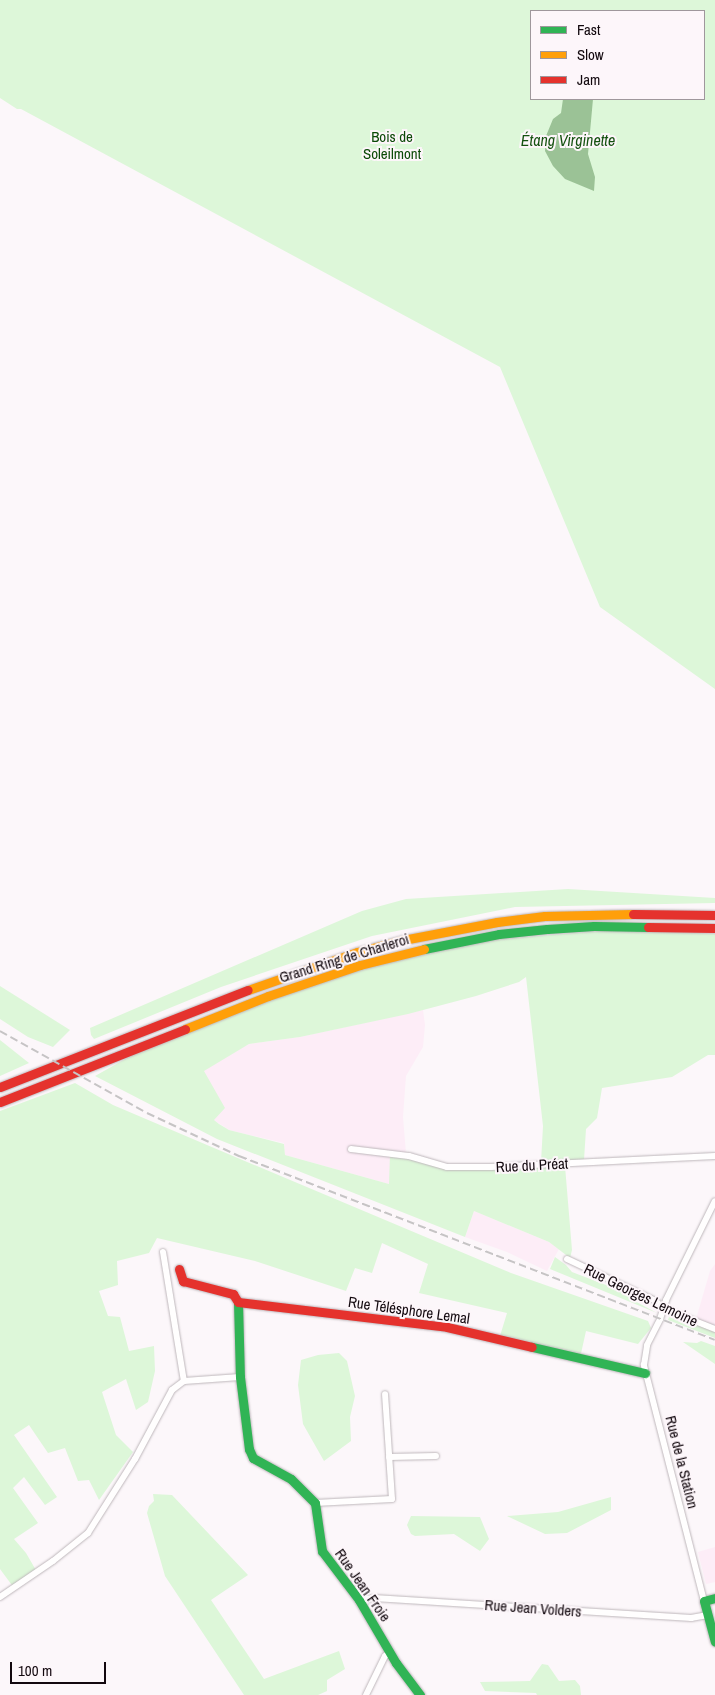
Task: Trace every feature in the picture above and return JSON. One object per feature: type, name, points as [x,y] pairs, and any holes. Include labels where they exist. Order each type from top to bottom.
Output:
[{"type":"main road","name":"Grand Ring de Charleroi","points":[[0,1088],[264,983],[357,952],[403,940],[497,922],[545,916],[593,913],[715,915]]},
{"type":"main road","name":"Grand Ring de Charleroi","points":[[0,1102],[268,996],[351,968],[405,953],[499,934],[547,929],[594,926],[715,928]]},
{"type":"main road","name":"Rue Télésphore Lemal","points":[[179,1269],[183,1281],[233,1294],[238,1302],[447,1327],[645,1373]]},
{"type":"main road","points":[[238,1302],[240,1378],[249,1450],[253,1458],[291,1479],[315,1503]]},
{"type":"main road","name":"Rue Jean Froie","points":[[315,1503],[322,1551],[359,1600],[390,1652],[420,1695]]},
{"type":"main road","points":[[704,1601],[715,1598]]},
{"type":"main road","name":"Rue de la Station","points":[[704,1601],[715,1642]]},
{"type":"street","name":"Rue du Préat","points":[[351,1149],[409,1156],[447,1167],[500,1167],[715,1156]]},
{"type":"street","name":"Rue de la Station","points":[[704,1601],[645,1373],[645,1352],[650,1336],[660,1319],[662,1308],[715,1201]]},
{"type":"street","points":[[163,1252],[184,1381]]},
{"type":"street","name":"Rue Georges Lemoine","points":[[567,1259],[656,1301],[662,1308],[715,1329]]},
{"type":"street","points":[[0,1597],[53,1561],[88,1533],[135,1459],[172,1390],[184,1381],[240,1378]]},
{"type":"street","points":[[315,1503],[392,1499],[385,1394]]},
{"type":"street","points":[[389,1457],[436,1456]]},
{"type":"street","name":"Rue Jean Volders","points":[[359,1600],[374,1598],[691,1618],[708,1615]]},
{"type":"street","points":[[366,1695],[385,1656],[390,1652]]},
{"type":"shaded area","points":[[423,1010],[425,1025],[423,1047],[406,1076],[403,1117],[406,1153],[389,1184],[285,1155],[284,1143],[229,1130],[214,1120],[203,1071],[226,1056],[249,1044],[300,1037]]},
{"type":"shaded area","points":[[474,1211],[549,1242],[559,1249],[547,1271],[507,1252],[465,1237]]},
{"type":"shaded area","points":[[715,1264],[715,1327],[696,1319],[710,1271]]},
{"type":"shaded area","points":[[715,1547],[715,1582],[706,1584],[698,1552]]},
{"type":"green space","name":"Bois de Soleilmont","points":[[0,0],[715,0],[715,689],[600,607],[500,367],[21,109],[17,109],[0,98]]},
{"type":"green space","points":[[568,889],[715,898],[715,903],[515,907],[372,936],[221,987],[94,1039],[91,1035],[90,1028],[362,911],[406,899]]},
{"type":"green space","points":[[626,929],[715,934],[715,1055],[708,1055],[672,1077],[602,1088],[597,1118],[586,1129],[584,1160],[541,1162],[543,1126],[526,977],[519,982],[476,996],[408,1014],[300,1037],[249,1044],[204,1071],[225,1108],[214,1120],[219,1124],[229,1130],[284,1144],[285,1155],[389,1184],[390,1154],[452,1168],[565,1166],[572,1250],[570,1258],[549,1242],[474,1211],[465,1237],[217,1139],[95,1076],[136,1053],[360,965],[488,940]]},
{"type":"green space","points":[[0,986],[70,1030],[53,1047],[28,1037],[0,1019]]},
{"type":"green space","points":[[0,1040],[29,1063],[0,1076]]},
{"type":"green space","points":[[75,1083],[113,1105],[207,1145],[511,1273],[648,1321],[651,1328],[638,1344],[586,1331],[580,1358],[500,1336],[507,1313],[419,1293],[428,1264],[382,1243],[372,1273],[355,1268],[346,1291],[255,1261],[157,1238],[149,1253],[117,1261],[118,1285],[99,1291],[108,1316],[120,1317],[129,1351],[154,1346],[155,1371],[148,1402],[136,1410],[126,1379],[102,1392],[116,1435],[133,1452],[99,1500],[89,1480],[78,1481],[65,1448],[48,1453],[29,1425],[14,1435],[57,1497],[45,1505],[24,1477],[13,1488],[38,1523],[14,1539],[26,1553],[37,1572],[14,1588],[0,1569],[0,1111]]},
{"type":"green space","points":[[555,1257],[572,1272],[632,1295],[631,1299],[657,1313],[550,1269]]},
{"type":"green space","points":[[670,1314],[715,1329],[715,1338],[668,1320]]},
{"type":"green space","points":[[701,1341],[715,1346],[715,1364],[683,1342],[697,1343]]},
{"type":"green space","points":[[339,1353],[347,1361],[355,1396],[350,1417],[351,1441],[324,1461],[303,1424],[298,1385],[301,1360],[318,1355]]},
{"type":"green space","points":[[153,1494],[172,1495],[248,1575],[211,1600],[264,1679],[339,1651],[345,1669],[327,1680],[327,1691],[318,1695],[244,1695],[165,1576],[147,1513],[149,1506],[154,1501]]},
{"type":"green space","points":[[611,1497],[611,1510],[567,1533],[545,1534],[507,1516],[558,1512]]},
{"type":"green space","points":[[411,1516],[480,1517],[489,1539],[480,1551],[454,1534],[415,1536],[411,1534],[407,1525]]},
{"type":"green space","points":[[542,1664],[548,1665],[559,1681],[575,1680],[580,1686],[581,1695],[537,1695],[536,1693],[485,1691],[480,1682],[530,1681]]},
{"type":"water","name":"Étang Virginette","points":[[563,100],[593,100],[588,154],[595,177],[594,191],[565,179],[553,166],[545,151],[546,136],[553,119],[561,113]]},
{"type":"railway","points":[[0,1031],[147,1113],[239,1156],[715,1340]]},
{"type":"traffic: fast","points":[[424,949],[499,934],[547,929],[594,926],[648,927]]},
{"type":"traffic: fast","points":[[238,1302],[240,1377],[249,1449],[253,1458],[291,1479],[315,1503],[322,1551],[359,1600],[396,1663],[420,1695]]},
{"type":"traffic: fast","points":[[532,1347],[645,1373]]},
{"type":"traffic: fast","points":[[715,1598],[704,1601],[715,1642]]},
{"type":"traffic: slow","points":[[248,990],[357,952],[403,940],[497,922],[545,916],[633,914]]},
{"type":"traffic: slow","points":[[185,1029],[268,996],[360,965],[424,949]]},
{"type":"traffic: jam","points":[[633,914],[715,915]]},
{"type":"traffic: jam","points":[[648,927],[715,928]]},
{"type":"traffic: jam","points":[[0,1087],[248,990]]},
{"type":"traffic: jam","points":[[0,1102],[185,1029]]},
{"type":"traffic: jam","points":[[179,1269],[183,1281],[233,1294],[238,1302],[447,1327],[532,1347]]}]
